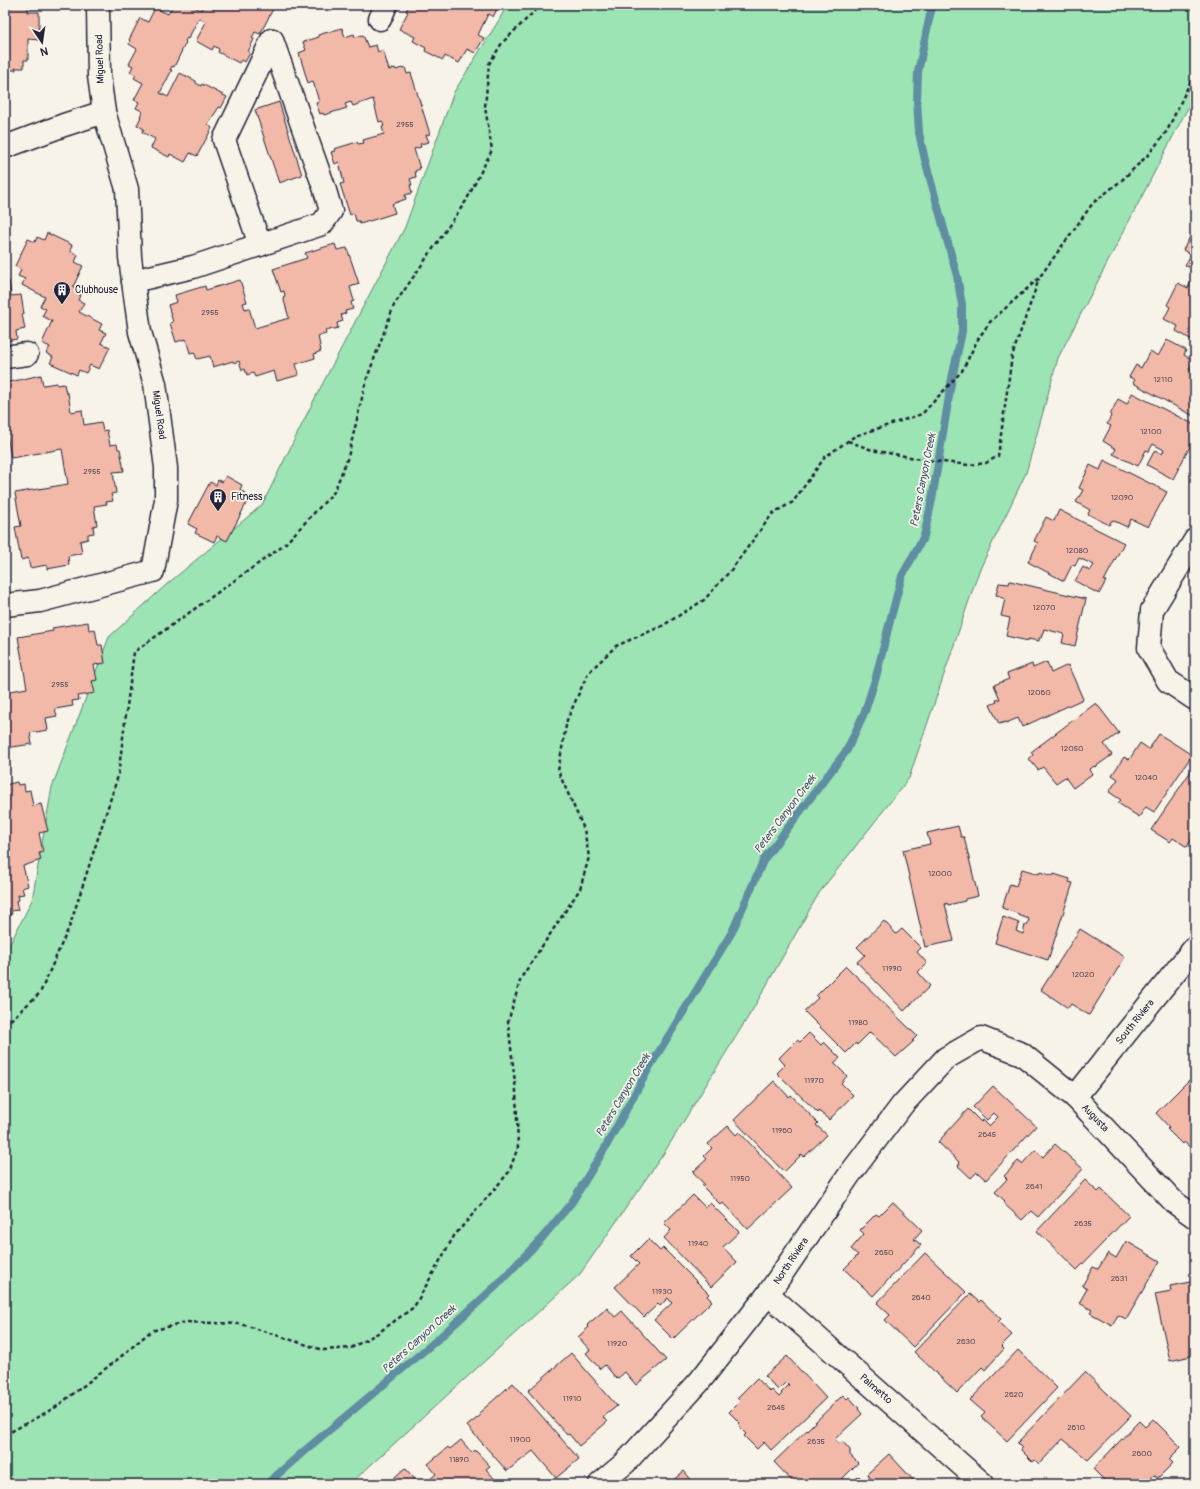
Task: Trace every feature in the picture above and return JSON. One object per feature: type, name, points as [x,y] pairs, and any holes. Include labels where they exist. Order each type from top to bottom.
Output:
[{"type":"street","name":"Miguel Road","points":[[5,605],[40,601],[153,571],[166,500],[166,468],[155,384],[140,332],[133,281],[130,257],[127,189],[104,112],[99,76],[98,5]]},
{"type":"street","points":[[133,281],[193,267],[260,245],[322,224],[331,211],[324,187],[272,40],[224,140],[260,245]]},
{"type":"street","points":[[5,147],[104,112]]},
{"type":"street","points":[[5,357],[27,354]]},
{"type":"street","points":[[1195,540],[1152,610],[1149,648],[1168,681],[1195,699]]},
{"type":"street","name":"South Riviera","points":[[1075,1097],[1195,947]]},
{"type":"street","name":"Augusta","points":[[980,1038],[1022,1054],[1075,1097],[1174,1202],[1195,1217]]},
{"type":"street","name":"North Riviera","points":[[600,1484],[625,1463],[699,1382],[768,1294],[850,1174],[904,1104],[946,1058],[980,1038]]},
{"type":"street","name":"Palmetto","points":[[768,1294],[983,1484]]},
{"type":"path","points":[[5,1024],[40,993],[70,925],[118,776],[134,652],[283,546],[334,492],[348,456],[366,381],[394,305],[466,201],[492,150],[485,107],[489,64],[502,43],[541,5]]},
{"type":"path","points":[[5,1435],[56,1407],[118,1360],[151,1331],[186,1322],[241,1324],[323,1350],[351,1348],[378,1333],[414,1307],[454,1236],[509,1172],[518,1147],[516,1092],[508,1022],[522,978],[580,889],[590,856],[584,829],[558,771],[567,720],[588,673],[616,646],[662,626],[704,600],[731,570],[773,513],[793,502],[825,457],[856,436],[922,414],[962,371],[978,339],[990,322],[1039,278],[1093,203],[1122,180],[1148,155],[1167,131],[1195,72]]},
{"type":"path","points":[[848,441],[872,450],[926,460],[969,465],[986,463],[998,456],[1012,356],[1039,278]]},
{"type":"green space","points":[[507,5],[1195,5],[1195,94],[1058,358],[1026,473],[979,571],[909,778],[819,893],[753,1009],[664,1153],[580,1274],[350,1484],[5,1484],[5,954],[32,900],[52,787],[109,637],[166,585],[262,505],[314,400],[405,227],[454,92]]},
{"type":"building","points":[[5,5],[28,5],[28,12],[39,12],[39,40],[28,39],[28,60],[24,60],[24,68],[8,70],[8,90],[5,90]]},
{"type":"building","points":[[173,5],[190,5],[201,10],[204,5],[271,5],[274,7],[260,34],[255,32],[252,38],[254,39],[248,52],[250,53],[245,62],[241,60],[239,63],[218,52],[219,49],[214,46],[212,50],[196,41],[206,22],[199,18],[188,39],[187,38],[185,41],[186,42],[174,67],[172,66],[170,70],[172,70],[160,93],[168,97],[180,73],[196,81],[196,83],[201,86],[202,84],[227,97],[221,108],[219,107],[208,124],[212,128],[197,156],[190,153],[185,162],[170,154],[169,157],[151,148],[155,139],[142,132],[144,129],[137,125],[142,111],[136,108],[139,102],[134,100],[143,83],[134,78],[136,75],[130,72],[133,66],[129,64],[137,49],[129,44],[129,40],[140,18],[148,22],[155,8],[168,14]]},
{"type":"building","points":[[409,5],[499,5],[493,17],[488,14],[478,35],[484,38],[475,53],[467,49],[459,63],[445,56],[443,60],[425,51],[426,48],[413,41],[415,37],[399,29],[408,12],[406,11]]},
{"type":"building","points":[[342,28],[345,37],[354,34],[355,37],[363,35],[368,47],[376,45],[378,52],[383,50],[389,70],[395,68],[396,70],[405,67],[407,74],[411,73],[430,134],[426,135],[429,142],[420,144],[421,147],[414,149],[420,169],[415,171],[416,177],[410,179],[412,193],[405,195],[406,199],[392,204],[395,213],[360,224],[359,221],[356,221],[354,213],[350,215],[340,184],[344,183],[339,162],[335,164],[331,152],[335,151],[334,149],[357,142],[358,144],[364,143],[363,140],[384,134],[382,127],[384,126],[382,121],[379,122],[373,99],[353,106],[351,102],[345,104],[347,108],[324,115],[323,113],[320,114],[316,103],[319,102],[313,81],[308,83],[299,53],[306,50],[303,42],[319,37],[318,35]]},
{"type":"building","points":[[279,102],[302,175],[279,183],[255,110]]},
{"type":"building","name":"Clubhouse","points":[[47,233],[72,245],[70,251],[78,255],[75,262],[83,266],[73,287],[82,291],[78,300],[84,303],[79,312],[102,324],[99,330],[106,333],[101,343],[110,347],[99,369],[90,365],[86,373],[79,370],[77,375],[50,363],[53,357],[46,353],[50,347],[42,343],[52,321],[42,316],[46,309],[40,306],[45,297],[22,285],[25,279],[18,276],[21,270],[15,266],[28,239],[35,242],[37,237],[44,240]]},
{"type":"building","points":[[1191,235],[1195,236],[1195,270],[1185,265],[1191,255],[1183,250]]},
{"type":"building","points":[[335,244],[337,250],[347,248],[359,284],[350,287],[354,301],[351,302],[353,309],[345,311],[346,313],[341,315],[343,321],[337,323],[338,328],[325,331],[326,334],[318,336],[321,351],[314,354],[315,358],[296,364],[299,375],[277,381],[274,371],[255,377],[253,373],[247,375],[245,369],[242,370],[239,361],[234,363],[233,361],[213,367],[210,356],[197,359],[194,352],[190,353],[186,339],[176,342],[170,323],[173,322],[168,305],[177,302],[175,295],[205,286],[206,290],[240,280],[247,302],[243,303],[245,309],[249,308],[255,328],[289,318],[283,297],[285,296],[284,291],[281,292],[273,269],[307,258],[305,253]]},
{"type":"building","points":[[1192,279],[1195,281],[1194,341],[1176,331],[1178,326],[1164,319],[1170,307],[1167,305],[1178,283],[1188,288]]},
{"type":"building","points":[[9,281],[11,296],[21,295],[24,314],[22,314],[25,329],[16,331],[17,339],[5,341],[5,282]]},
{"type":"building","points":[[1167,340],[1186,350],[1184,355],[1194,361],[1189,370],[1195,373],[1195,417],[1133,383],[1135,380],[1129,377],[1136,365],[1141,368],[1150,351],[1158,356]]},
{"type":"building","points":[[41,375],[43,385],[57,383],[57,385],[64,384],[66,393],[68,393],[71,412],[82,410],[84,425],[101,422],[103,431],[107,430],[110,445],[117,444],[118,449],[120,449],[124,471],[113,472],[116,493],[111,494],[113,501],[106,502],[107,504],[94,506],[97,525],[93,526],[94,533],[88,534],[88,539],[80,541],[82,553],[68,556],[69,565],[47,569],[47,565],[30,568],[28,558],[21,560],[15,527],[21,526],[15,493],[68,484],[62,449],[11,458],[5,423],[5,383]]},
{"type":"building","points":[[1132,393],[1195,425],[1195,437],[1173,479],[1147,465],[1155,450],[1162,454],[1164,450],[1153,444],[1149,451],[1146,450],[1138,466],[1113,454],[1116,449],[1103,441],[1111,426],[1107,424],[1118,399],[1127,404]]},
{"type":"building","points":[[1104,460],[1167,492],[1148,527],[1131,519],[1127,527],[1112,520],[1109,525],[1088,514],[1090,510],[1076,502],[1083,490],[1079,488],[1090,465],[1100,470]]},
{"type":"building","name":"Fitness","points":[[226,476],[242,485],[240,490],[245,493],[243,497],[248,500],[227,541],[217,536],[214,542],[195,533],[197,529],[188,524],[210,482],[216,485],[218,480],[222,482]]},
{"type":"building","points":[[1059,510],[1124,543],[1104,581],[1106,581],[1099,594],[1075,581],[1083,567],[1090,571],[1094,565],[1079,558],[1075,566],[1072,565],[1064,581],[1028,562],[1038,543],[1034,541],[1046,517],[1054,521]]},
{"type":"building","points":[[1010,581],[1086,599],[1075,646],[1062,643],[1064,634],[1044,629],[1039,641],[1028,639],[1028,641],[1006,636],[1010,618],[1001,616],[1005,599],[996,595],[999,583],[1009,584]]},
{"type":"building","points":[[88,622],[89,630],[95,629],[98,645],[102,645],[105,663],[94,665],[97,680],[92,681],[95,693],[78,696],[79,700],[72,701],[73,706],[55,709],[57,716],[46,718],[48,730],[30,733],[32,744],[6,748],[5,692],[27,688],[18,637],[53,631],[52,628]]},
{"type":"building","points":[[1047,662],[1051,673],[1068,665],[1083,699],[1022,727],[1018,718],[999,724],[990,705],[997,702],[996,700],[1000,699],[994,685],[1009,679],[1007,674],[1032,664],[1033,668]]},
{"type":"building","points":[[1096,703],[1119,733],[1104,744],[1112,755],[1089,770],[1092,774],[1073,788],[1065,777],[1056,783],[1043,767],[1038,770],[1029,759],[1033,755],[1031,752]]},
{"type":"building","points":[[1159,734],[1192,755],[1154,812],[1146,807],[1139,817],[1118,803],[1121,800],[1109,792],[1118,779],[1112,775],[1124,757],[1129,760],[1140,743],[1149,749]]},
{"type":"building","points":[[1195,765],[1195,839],[1193,837],[1187,847],[1173,838],[1170,842],[1151,830]]},
{"type":"building","points":[[17,782],[18,785],[24,784],[25,791],[30,790],[33,806],[41,804],[48,831],[39,833],[43,852],[39,853],[41,860],[23,866],[28,886],[22,888],[24,894],[18,895],[19,900],[16,901],[18,910],[11,911],[12,914],[5,915],[5,785]]},
{"type":"building","points":[[958,826],[961,837],[964,837],[978,896],[965,899],[965,901],[948,905],[947,903],[945,904],[954,941],[925,947],[903,850],[930,844],[927,833]]},
{"type":"building","points":[[1022,869],[1039,874],[1040,872],[1053,876],[1054,874],[1070,879],[1069,882],[1073,883],[1048,960],[995,943],[1003,917],[1019,923],[1016,931],[1023,934],[1025,925],[1027,925],[1029,919],[1002,908],[1010,884],[1016,886]]},
{"type":"building","points":[[884,921],[896,934],[902,929],[921,948],[917,952],[927,963],[918,972],[930,986],[904,1011],[857,962],[865,955],[857,947]]},
{"type":"building","points":[[1080,929],[1125,957],[1089,1015],[1071,1004],[1068,1008],[1041,990]]},
{"type":"building","points":[[846,966],[917,1036],[912,1041],[914,1041],[896,1057],[870,1032],[857,1045],[856,1043],[846,1053],[804,1011],[818,998],[816,996]]},
{"type":"building","points":[[809,1033],[821,1045],[824,1042],[840,1058],[834,1063],[847,1076],[841,1083],[853,1095],[829,1120],[819,1111],[818,1113],[777,1073],[785,1065],[779,1058],[797,1040],[800,1042]]},
{"type":"building","points":[[1189,1080],[1195,1085],[1195,1152],[1184,1142],[1182,1144],[1167,1129],[1169,1127],[1156,1113]]},
{"type":"building","points":[[774,1081],[789,1097],[791,1095],[818,1123],[816,1125],[827,1135],[804,1157],[802,1154],[784,1172],[734,1120]]},
{"type":"building","points":[[993,1086],[1036,1126],[986,1180],[977,1172],[971,1178],[958,1166],[960,1163],[938,1142],[968,1109],[981,1122],[983,1120],[989,1126],[998,1117],[994,1113],[987,1120],[973,1107]]},
{"type":"building","points":[[728,1126],[736,1135],[739,1132],[792,1188],[748,1229],[723,1203],[721,1205],[702,1186],[704,1184],[693,1172],[707,1159],[704,1156],[712,1148],[708,1144]]},
{"type":"building","points":[[1055,1144],[1083,1169],[1038,1217],[1031,1211],[1022,1220],[1003,1203],[1005,1201],[995,1192],[1007,1179],[1004,1176],[1018,1161],[1022,1164],[1035,1150],[1043,1157]]},
{"type":"building","points":[[1085,1180],[1098,1192],[1101,1189],[1129,1216],[1077,1270],[1037,1231]]},
{"type":"building","points":[[693,1195],[705,1207],[710,1203],[739,1232],[723,1247],[737,1262],[711,1287],[664,1238],[671,1230],[664,1223]]},
{"type":"building","points":[[893,1202],[922,1230],[914,1239],[921,1245],[873,1296],[844,1269],[858,1255],[851,1249],[864,1234],[860,1230],[876,1214],[879,1216]]},
{"type":"building","points":[[648,1239],[660,1251],[663,1248],[709,1294],[707,1296],[712,1301],[673,1339],[654,1320],[672,1303],[668,1298],[660,1306],[658,1304],[644,1317],[615,1287],[639,1264],[631,1256]]},
{"type":"building","points":[[1126,1241],[1160,1261],[1126,1319],[1118,1315],[1112,1325],[1090,1313],[1092,1310],[1079,1303],[1087,1289],[1082,1286],[1093,1267],[1098,1269],[1108,1253],[1116,1258]]},
{"type":"building","points":[[925,1253],[966,1292],[913,1347],[885,1320],[890,1315],[877,1303]]},
{"type":"building","points":[[1195,1281],[1195,1355],[1170,1361],[1155,1294],[1171,1291],[1170,1286]]},
{"type":"building","points":[[970,1294],[979,1302],[981,1300],[1001,1319],[998,1322],[1012,1335],[1001,1346],[1004,1349],[985,1370],[982,1367],[957,1393],[914,1352]]},
{"type":"building","points":[[607,1308],[615,1317],[622,1311],[666,1360],[636,1385],[625,1372],[617,1379],[605,1365],[600,1369],[586,1353],[590,1350],[578,1337],[589,1327],[587,1325]]},
{"type":"building","points":[[1018,1350],[1057,1388],[1007,1441],[981,1417],[985,1413],[970,1400]]},
{"type":"building","points":[[571,1353],[617,1406],[603,1417],[607,1422],[579,1446],[569,1434],[567,1435],[528,1391]]},
{"type":"building","points":[[787,1356],[826,1398],[771,1450],[764,1442],[757,1449],[744,1436],[746,1434],[740,1428],[740,1423],[729,1412],[740,1401],[737,1398],[757,1378],[770,1392],[772,1390],[779,1397],[789,1385],[786,1382],[778,1390],[765,1376]]},
{"type":"building","points":[[1085,1372],[1131,1416],[1088,1460],[1063,1439],[1039,1464],[1035,1460],[1033,1462],[1021,1450],[1022,1448],[1017,1443]]},
{"type":"building","points":[[513,1383],[579,1459],[556,1478],[533,1451],[507,1471],[467,1426],[481,1415],[479,1413]]},
{"type":"building","points":[[843,1395],[847,1399],[849,1397],[859,1408],[858,1409],[862,1414],[835,1439],[838,1443],[843,1442],[850,1450],[850,1455],[858,1463],[837,1484],[795,1484],[774,1462]]},
{"type":"building","points":[[1153,1419],[1181,1447],[1169,1459],[1173,1463],[1158,1478],[1154,1475],[1145,1484],[1136,1484],[1134,1482],[1132,1484],[1108,1484],[1093,1469],[1139,1421],[1145,1427]]},
{"type":"building","points":[[461,1440],[472,1453],[475,1450],[490,1466],[486,1469],[498,1483],[497,1484],[432,1484],[429,1480],[436,1474],[428,1464],[448,1447],[450,1449]]},
{"type":"building","points":[[889,1454],[917,1484],[889,1484],[891,1483],[888,1480],[883,1484],[876,1484],[867,1474]]},
{"type":"building","points":[[405,1468],[419,1484],[387,1484]]},
{"type":"building","points":[[684,1471],[693,1482],[695,1481],[697,1484],[661,1484],[668,1479],[671,1482]]},
{"type":"building","points":[[859,1476],[866,1484],[850,1484]]},
{"type":"waterway","name":"Peters Canyon Creek","points":[[267,1484],[438,1339],[496,1286],[542,1238],[572,1202],[605,1148],[649,1068],[732,932],[764,859],[847,750],[865,711],[876,677],[902,576],[924,536],[932,500],[952,378],[962,332],[962,305],[957,276],[919,133],[917,101],[918,72],[933,5]]},
{"type":"place","name":"Clubhouse","points":[[62,305]]},
{"type":"place","name":"Fitness","points":[[218,512]]}]
